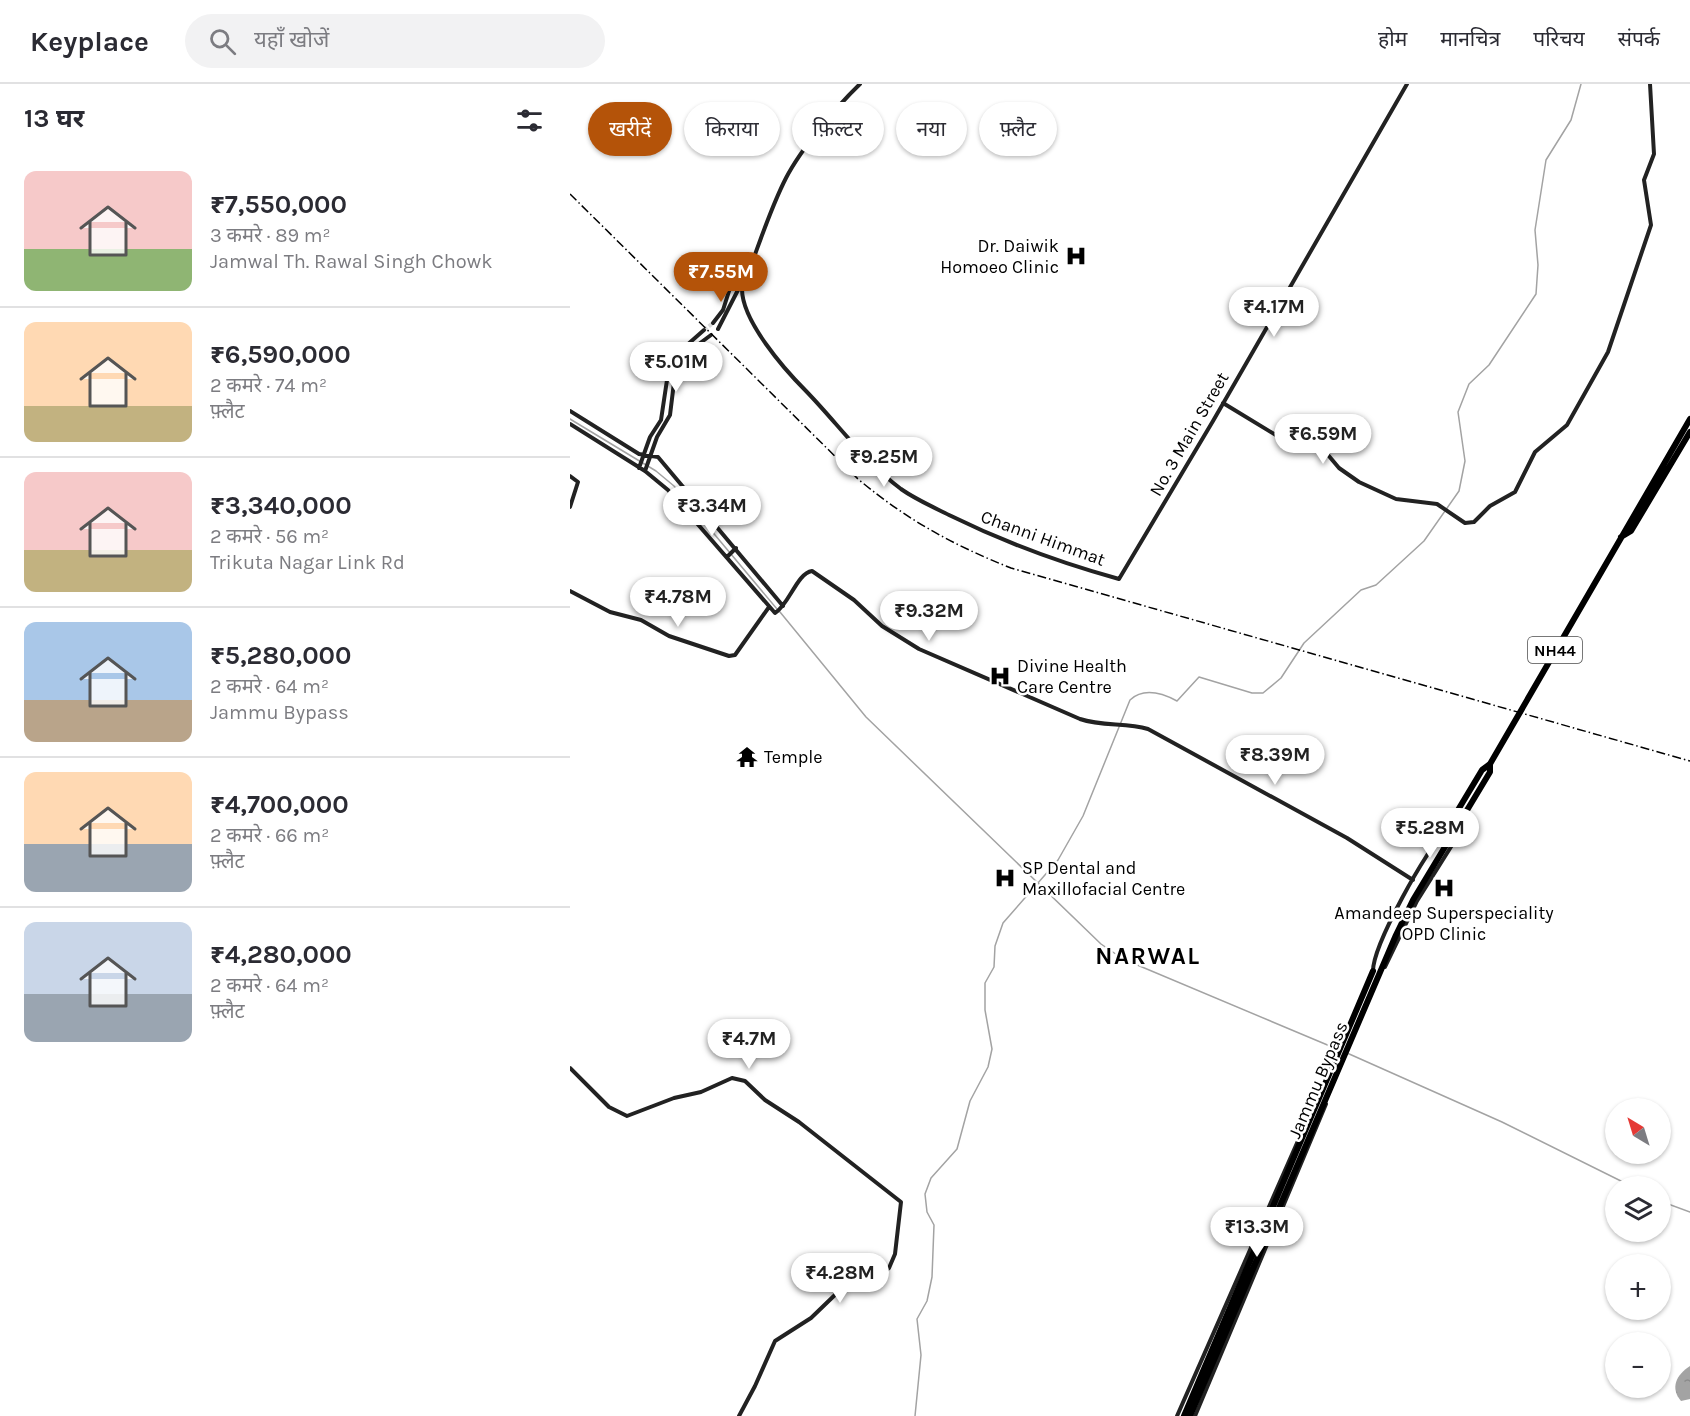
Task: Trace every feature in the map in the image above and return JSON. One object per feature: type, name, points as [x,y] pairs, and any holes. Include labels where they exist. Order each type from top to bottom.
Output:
[{"type":"highway","name":"Jammu Bypass","points":[[1446,830],[1482,770],[1490,764],[1690,419]]},
{"type":"highway","name":"Jammu Bypass","points":[[1620,537],[1631,531],[1690,432]]},
{"type":"highway","name":"Jammu Bypass","points":[[1348,1041],[1413,900],[1490,772],[1490,764]]},
{"type":"highway","name":"Jammu Bypass","points":[[1184,1416],[1343,1055],[1373,971]]},
{"type":"highway","name":"Jammu Bypass","points":[[1190,1416],[1326,1093]]},
{"type":"street","points":[[718,329],[741,288],[787,175],[818,131],[860,84]]},
{"type":"street","name":"No. 3 Main Street","points":[[1119,579],[1407,84]]},
{"type":"street","points":[[1223,403],[1284,440],[1302,424],[1339,468],[1359,482],[1396,499],[1413,503],[1434,503],[1445,508],[1462,522],[1471,523],[1493,504],[1515,492],[1535,452],[1567,424],[1608,352],[1652,225],[1644,180],[1653,154],[1650,84]]},
{"type":"street","points":[[712,323],[723,310],[730,288],[741,288]]},
{"type":"street","name":"Channi Himmat","points":[[741,288],[743,299],[755,323],[778,359],[863,454],[901,488],[1000,540],[1119,579]]},
{"type":"street","points":[[641,464],[664,407],[670,360],[704,330]]},
{"type":"street","points":[[647,468],[657,437],[668,421],[676,366],[680,358],[711,335]]},
{"type":"street","points":[[664,407],[671,406]]},
{"type":"street","points":[[570,411],[634,451],[658,457],[782,607]]},
{"type":"street","points":[[570,424],[647,468],[777,613],[804,575],[812,571],[854,600],[882,626],[919,649],[1080,719],[1095,724],[1121,724],[1153,731],[1342,835],[1413,880]]},
{"type":"street","points":[[570,476],[578,482],[570,507]]},
{"type":"street","points":[[728,556],[735,549]]},
{"type":"street","points":[[573,592],[610,612],[641,620],[669,636],[731,656],[760,623],[770,607]]},
{"type":"street","points":[[1373,971],[1373,962],[1387,928],[1413,880],[1446,830]]},
{"type":"street","points":[[570,1068],[609,1107],[627,1116],[674,1098],[701,1092],[732,1078],[745,1081],[765,1100],[799,1122],[901,1202],[895,1254],[889,1268],[871,1283],[838,1292],[811,1318],[775,1341],[739,1416]]},
{"type":"street","points":[[1177,1416],[1308,1114],[1326,1093]]},
{"type":"street","points":[[1195,1416],[1324,1113],[1326,1093]]},
{"type":"water","points":[[1690,1366],[1690,1399],[1681,1401],[1676,1391],[1676,1382],[1681,1373]]},
{"type":"waterway","points":[[915,1416],[921,1355],[917,1319],[927,1301],[932,1277],[934,1225],[927,1212],[925,1194],[931,1178],[957,1149],[970,1101],[988,1067],[992,1049],[985,1010],[985,983],[994,967],[995,946],[1003,923],[1058,860],[1083,816],[1130,700],[1147,692],[1177,701],[1199,677],[1252,693],[1263,693],[1281,678],[1304,643],[1361,590],[1376,585],[1424,541],[1459,491],[1465,461],[1458,412],[1469,384],[1489,365],[1536,294],[1538,265],[1535,230],[1546,160],[1571,120],[1581,84]]},
{"type":"waterway","points":[[570,419],[656,471],[674,486],[777,609]]},
{"type":"waterway","points":[[780,612],[866,717],[1101,944],[1123,959],[1337,1049]]},
{"type":"waterway","points":[[1347,1053],[1502,1122],[1611,1176]]},
{"type":"waterway","points":[[1671,1205],[1690,1212]]},
{"type":"tunnel","points":[[704,330],[713,323]]},
{"type":"railway","points":[[570,194],[858,479],[894,507],[950,541],[1011,568],[1690,761]]},
{"type":"place","name":"Dr. Daiwik Homoeo Clinic","points":[[1076,256]]},
{"type":"place","name":"Divine Health Care Centre","points":[[1000,676]]},
{"type":"place","name":"Temple","points":[[747,757]]},
{"type":"place","name":"SP Dental and Maxillofacial Centre","points":[[1005,878]]},
{"type":"place","name":"Amandeep Superspeciality OPD Clinic","points":[[1444,888]]},
{"type":"district","name":"NARWAL","points":[[1148,956]]}]
